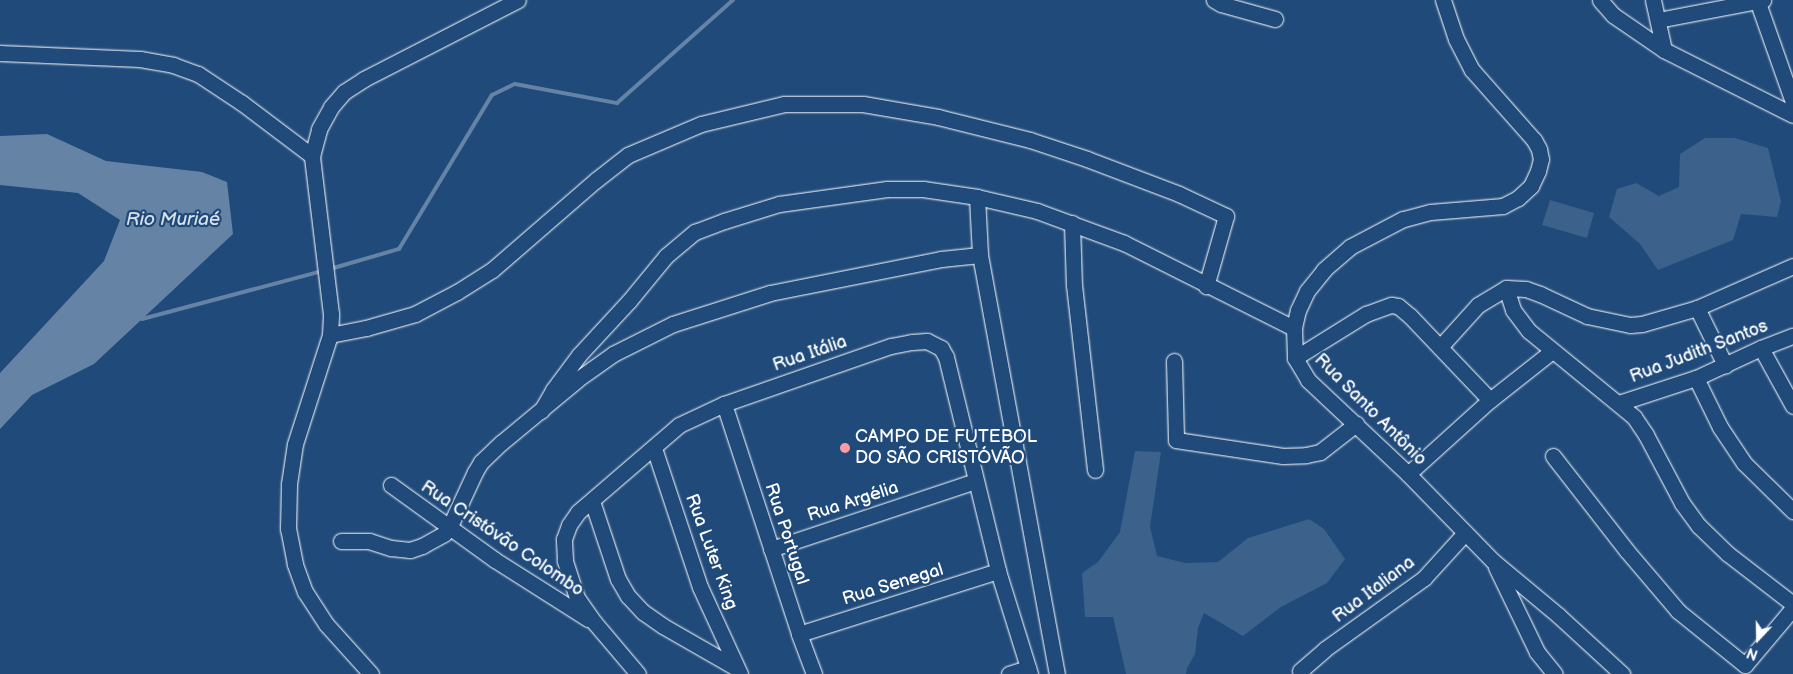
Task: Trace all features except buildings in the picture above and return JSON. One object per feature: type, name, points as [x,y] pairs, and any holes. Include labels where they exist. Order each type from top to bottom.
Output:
[{"type":"street","points":[[371,674],[326,624],[305,592],[295,564],[288,530],[289,484],[295,444],[330,335],[331,314],[312,156],[319,128],[331,107],[344,92],[364,79],[518,0]]},
{"type":"street","points":[[1214,0],[1221,4],[1275,19]]},
{"type":"street","name":"Rua Santo Antônio","points":[[1443,0],[1456,39],[1472,70],[1534,140],[1539,149],[1541,159],[1538,172],[1530,186],[1518,198],[1503,206],[1430,212],[1402,219],[1350,247],[1324,270],[1307,291],[1298,310],[1294,328],[1294,358],[1308,380],[1408,474],[1493,561],[1542,601],[1622,674]]},
{"type":"street","points":[[1600,0],[1613,16],[1664,50],[1793,114]]},
{"type":"street","points":[[1652,0],[1664,50]]},
{"type":"street","points":[[1658,20],[1759,0],[1793,102]]},
{"type":"street","points":[[0,54],[140,60],[173,65],[198,74],[227,93],[312,156]]},
{"type":"street","points":[[330,335],[366,328],[415,314],[451,296],[492,270],[596,180],[628,156],[701,124],[784,104],[863,104],[938,117],[1030,140],[1087,159],[1179,194],[1226,216],[1206,286]]},
{"type":"street","points":[[541,411],[566,370],[629,301],[666,256],[695,232],[724,220],[779,204],[887,189],[923,190],[977,197],[1037,211],[1124,243],[1206,286],[1294,328]]},
{"type":"street","points":[[977,197],[980,254],[1057,674]]},
{"type":"street","points":[[1072,223],[1074,285],[1095,470]]},
{"type":"street","points":[[341,541],[369,541],[391,548],[410,550],[433,541],[449,528],[481,462],[578,379],[613,354],[651,334],[710,310],[770,293],[941,259],[980,254]]},
{"type":"street","points":[[1440,346],[1478,305],[1506,288],[1526,289],[1587,316],[1630,325],[1663,320],[1697,308],[1793,266]]},
{"type":"street","points":[[1506,288],[1513,310],[1519,320],[1552,351],[1619,403],[1634,417],[1646,435],[1682,503],[1699,526],[1728,554],[1793,604]]},
{"type":"street","points":[[1294,358],[1366,314],[1391,304],[1398,306],[1410,316],[1490,400]]},
{"type":"street","points":[[1697,308],[1725,365]]},
{"type":"street","name":"Rua Judith Santos","points":[[1619,403],[1696,378],[1761,348],[1793,336]]},
{"type":"street","name":"Rua Itália","points":[[638,674],[594,622],[577,598],[565,560],[564,539],[573,519],[679,426],[724,404],[891,346],[928,341],[941,348],[946,357],[998,571],[1029,671]]},
{"type":"street","points":[[1761,348],[1793,406]]},
{"type":"street","points":[[1408,474],[1490,400],[1552,351]]},
{"type":"street","points":[[1174,361],[1176,440],[1283,456],[1306,455],[1320,452],[1356,424]]},
{"type":"street","points":[[1696,378],[1720,427],[1744,463],[1793,510]]},
{"type":"street","name":"Rua Portugal","points":[[724,404],[799,634],[814,674]]},
{"type":"street","name":"Rua Luter King","points":[[654,448],[700,587],[738,671]]},
{"type":"street","points":[[1553,456],[1627,551],[1678,611],[1745,665],[1793,608]]},
{"type":"street","name":"Rua Argélia","points":[[771,548],[975,481]]},
{"type":"street","name":"Rua Cristóvão Colombo","points":[[391,485],[449,528],[594,622]]},
{"type":"street","name":"Rua Luter King","points":[[592,501],[618,579],[628,596],[643,612],[738,671]]},
{"type":"street","name":"Rua Italiana","points":[[1300,671],[1325,649],[1424,578],[1465,533]]},
{"type":"street","points":[[1493,561],[1545,671]]},
{"type":"street","name":"Rua Senegal","points":[[799,634],[998,571]]},
{"type":"street","points":[[1520,616],[1542,601]]},
{"type":"street","points":[[1009,674],[1029,671]]},
{"type":"shaded area","points":[[1705,138],[1735,138],[1768,148],[1781,201],[1777,217],[1741,214],[1733,240],[1658,270],[1640,244],[1609,217],[1617,189],[1636,183],[1659,196],[1679,187],[1680,154]]},
{"type":"shaded area","points":[[1550,200],[1594,213],[1587,238],[1542,225]]},
{"type":"shaded area","points":[[1135,451],[1161,452],[1150,527],[1157,556],[1185,563],[1218,562],[1248,538],[1309,519],[1324,529],[1345,559],[1327,583],[1281,607],[1243,636],[1204,613],[1198,628],[1195,654],[1187,668],[1186,674],[1126,674],[1113,617],[1085,617],[1082,573],[1098,562],[1120,532]]},
{"type":"water","name":"Rio Muriaé","points":[[47,134],[106,161],[202,172],[227,182],[233,234],[94,364],[32,395],[0,429],[0,373],[104,261],[120,220],[78,193],[0,185],[0,136]]},
{"type":"waterway","points":[[330,269],[399,249],[492,95],[515,84],[617,103],[733,0]]},
{"type":"waterway","points":[[142,319],[323,271]]},
{"type":"place","name":"CAMPO DE FUTEBOL DO SÃO CRISTÓVÃO","points":[[845,448]]}]
